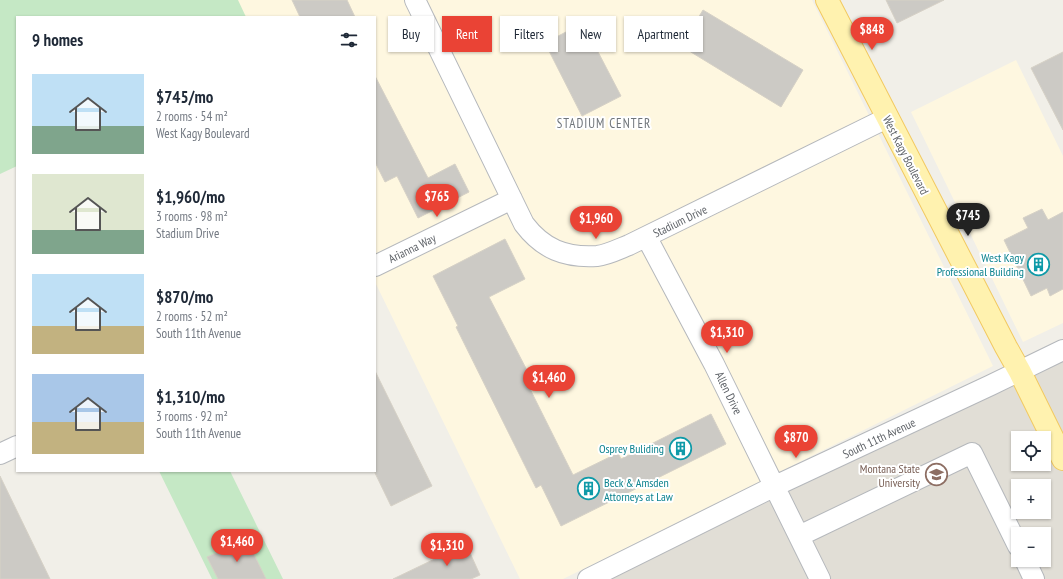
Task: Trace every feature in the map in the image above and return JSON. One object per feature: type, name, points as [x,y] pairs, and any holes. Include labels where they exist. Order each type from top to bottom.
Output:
[{"type":"main road","name":"West Kagy Boulevard","points":[[827,0],[1020,372],[1063,459]]},
{"type":"street","name":"Stadium Drive","points":[[414,0],[524,224],[540,242],[552,249],[566,254],[598,256],[647,238],[887,118]]},
{"type":"street","name":"Arianna Way","points":[[376,265],[512,199]]},
{"type":"street","name":"Allen Drive","points":[[647,238],[714,364],[820,579]]},
{"type":"street","name":"South 11th Avenue","points":[[588,579],[775,486],[1020,372],[1063,350]]},
{"type":"street","points":[[0,454],[16,446]]},
{"type":"street","points":[[799,536],[972,453],[1011,532]]},
{"type":"street","points":[[1028,567],[1034,579]]},
{"type":"shaded area","name":"STADIUM CENTER","points":[[237,0],[812,0],[993,366],[563,579],[520,579],[376,284],[376,16],[245,16]]},
{"type":"shaded area","points":[[1016,60],[1063,156],[1063,323],[1023,342],[911,112]]},
{"type":"shaded area","name":"Montana State University","points":[[1063,351],[1063,579],[595,579]]},
{"type":"green space","points":[[0,0],[238,0],[246,16],[16,16],[16,166],[0,174]]},
{"type":"green space","points":[[159,472],[230,472],[283,579],[212,579]]},
{"type":"building","points":[[292,0],[347,0],[355,16],[300,16]]},
{"type":"building","points":[[886,0],[944,0],[897,23]]},
{"type":"building","points":[[703,10],[803,70],[781,107],[691,52],[703,52],[703,16],[699,16]]},
{"type":"building","points":[[566,32],[566,52],[598,52],[621,96],[582,116],[550,52],[558,52],[558,36]]},
{"type":"building","points":[[1063,52],[1063,130],[1031,68]]},
{"type":"building","points":[[376,78],[428,178],[455,164],[469,192],[418,218],[397,176],[385,182],[376,164]]},
{"type":"building","name":"West Kagy Professional Building","points":[[1042,209],[1048,220],[1063,212],[1063,289],[1050,296],[1047,288],[1031,296],[1004,240],[1028,228],[1023,218]]},
{"type":"building","points":[[505,239],[525,279],[489,297],[531,378],[526,381],[573,475],[618,453],[621,459],[711,414],[726,444],[561,526],[541,485],[536,488],[456,327],[458,326],[433,276]]},
{"type":"building","points":[[376,373],[432,486],[391,506],[375,473]]},
{"type":"building","points":[[0,476],[50,579],[0,579]]},
{"type":"building","points":[[247,540],[266,579],[218,579],[207,557]]},
{"type":"building","points":[[466,544],[480,575],[471,579],[393,579]]},
{"type":"place","name":"West Kagy Professional Building","points":[[1039,264]]},
{"type":"place","name":"Osprey Buliding","points":[[680,448]]},
{"type":"place","name":"Montana State University","points":[[936,475]]},
{"type":"place","name":"Beck & Amsden Attorneys at Law","points":[[589,489]]},
{"type":"district","name":"STADIUM CENTER","points":[[604,123]]}]
